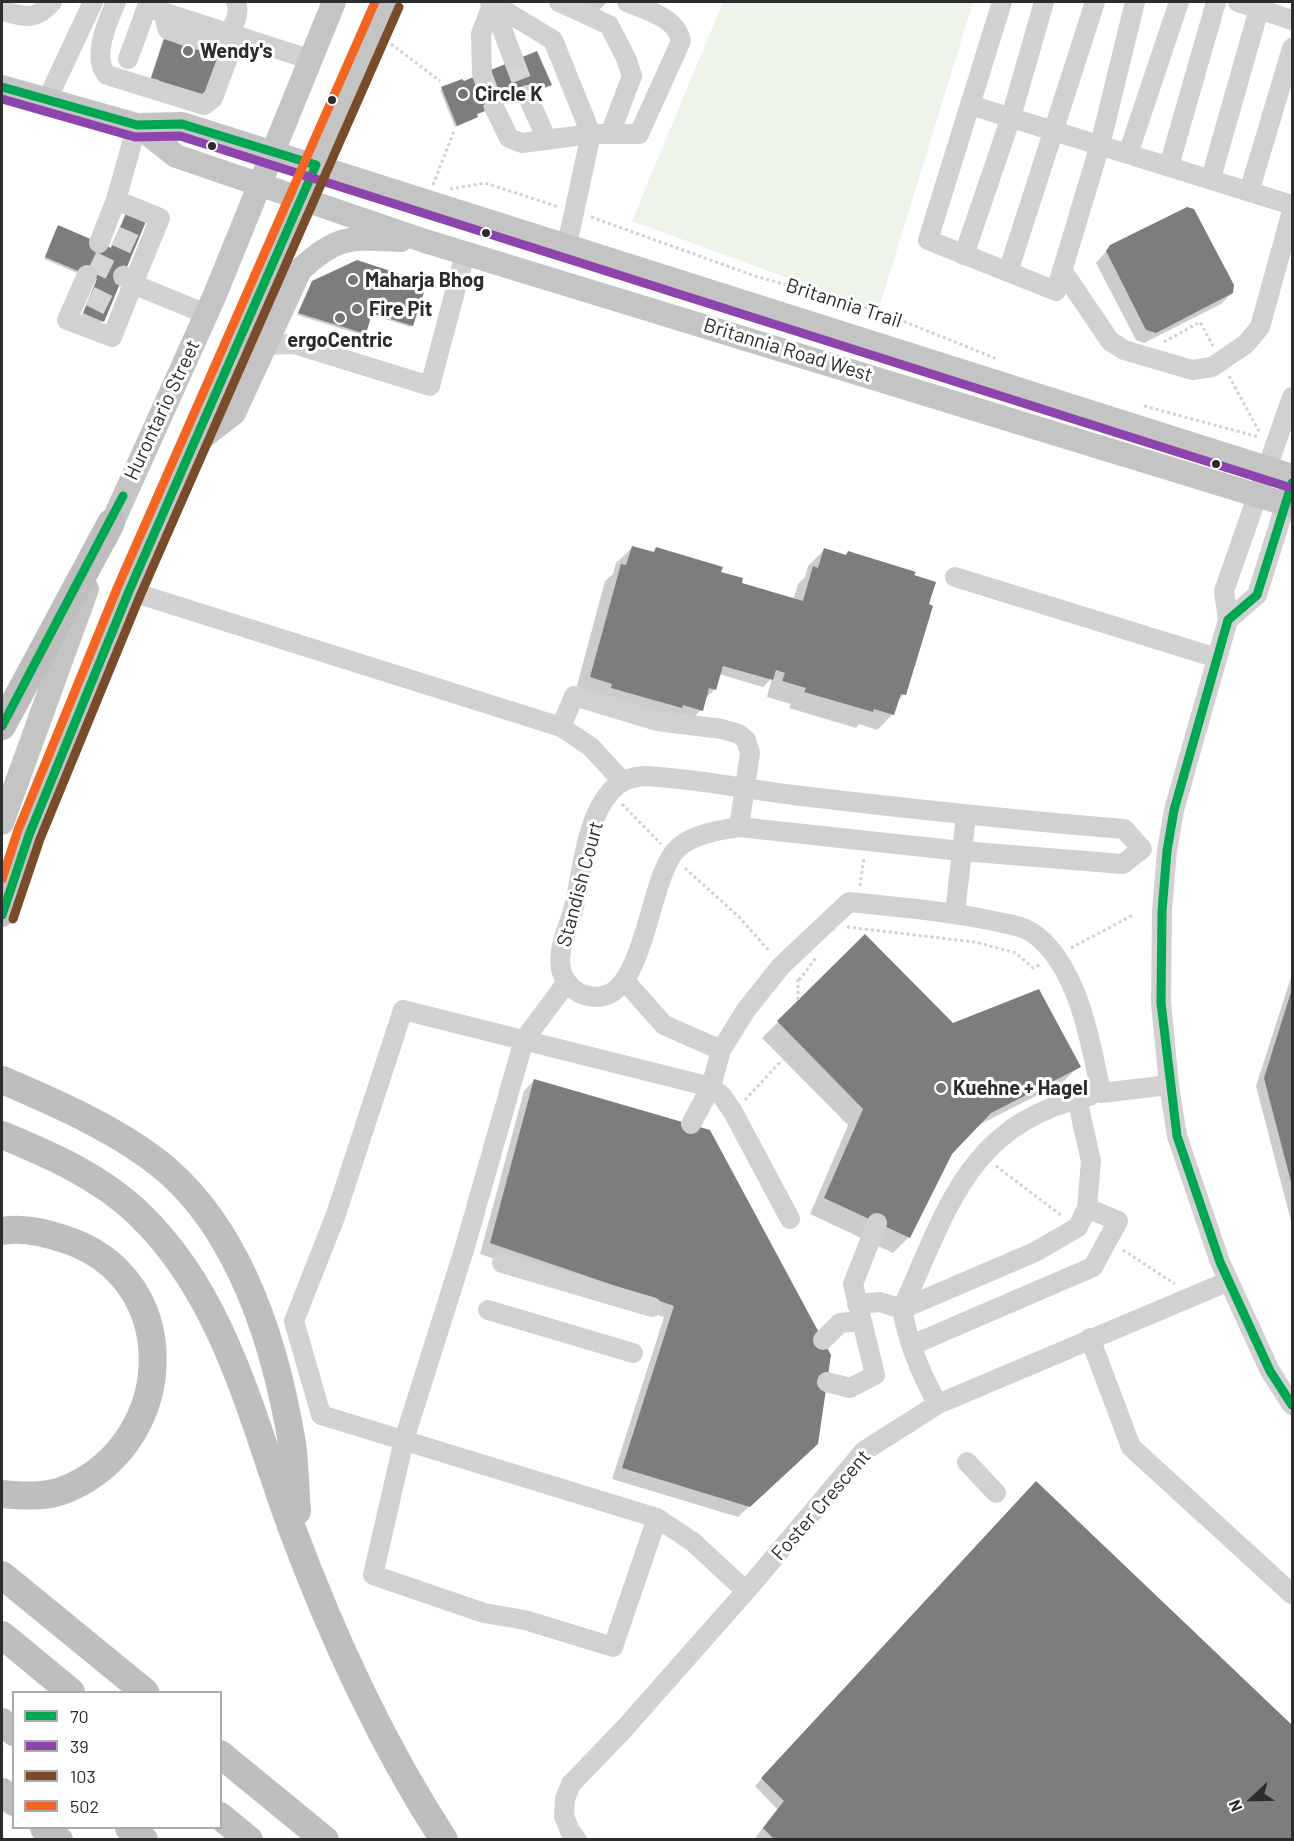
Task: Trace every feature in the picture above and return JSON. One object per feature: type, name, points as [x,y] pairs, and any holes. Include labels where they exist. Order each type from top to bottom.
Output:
[{"type":"highway","points":[[2,726],[111,523]]},
{"type":"highway","points":[[2,1080],[64,1107],[143,1153],[167,1171],[213,1220],[234,1255],[256,1309],[276,1378],[292,1444],[299,1546]]},
{"type":"highway","points":[[2,1135],[98,1180],[138,1214],[174,1254],[212,1314],[238,1375],[299,1546],[341,1652],[375,1721],[421,1804],[444,1839]]},
{"type":"highway","points":[[2,1231],[42,1232],[77,1243],[104,1259],[125,1280],[141,1306],[152,1340],[155,1370],[148,1401],[136,1429],[120,1454],[68,1489],[31,1496],[2,1494]]},
{"type":"highway","points":[[2,1575],[144,1691]]},
{"type":"highway","points":[[2,1635],[70,1691]]},
{"type":"highway","points":[[222,1756],[325,1839]]},
{"type":"highway","points":[[222,1818],[249,1839]]},
{"type":"highway","points":[[46,1829],[59,1839]]},
{"type":"highway","points":[[132,1829],[144,1839]]},
{"type":"main road","name":"Hurontario Street","points":[[2,915],[28,835],[192,446],[293,195],[294,158],[309,59],[334,2]]},
{"type":"main road","name":"Hurontario Street","points":[[2,823],[111,523],[206,314],[261,183],[294,158],[375,32],[388,2]]},
{"type":"main road","points":[[2,87],[137,125]]},
{"type":"main road","name":"Britannia Road West","points":[[137,125],[182,124],[427,200],[567,245],[1291,492]]},
{"type":"main road","name":"Britannia Road West","points":[[137,125],[176,156],[465,254],[1263,481]]},
{"type":"main road","points":[[192,446],[234,413],[300,270],[332,244],[350,240],[425,241]]},
{"type":"street","points":[[2,11],[31,17],[41,13],[52,2]]},
{"type":"street","points":[[47,100],[93,2]]},
{"type":"street","points":[[116,2],[100,58],[102,69],[107,75],[204,105],[213,98],[232,35],[238,5],[236,2]]},
{"type":"street","points":[[492,2],[553,40],[601,134]]},
{"type":"street","points":[[492,2],[514,61]]},
{"type":"street","points":[[482,74],[481,33],[492,2]]},
{"type":"street","points":[[559,2],[609,25],[623,50],[632,76],[601,134],[575,212],[567,245]]},
{"type":"street","points":[[1002,2],[928,240],[1056,291],[1100,145],[1135,2]]},
{"type":"street","points":[[964,255],[1011,117],[1044,2]]},
{"type":"street","points":[[1008,272],[1095,2]]},
{"type":"street","points":[[1128,154],[1179,2]]},
{"type":"street","points":[[1169,166],[1216,2]]},
{"type":"street","points":[[1238,2],[1293,20]]},
{"type":"street","points":[[494,107],[509,138],[522,143],[601,134],[639,134],[681,42],[678,30],[672,23],[632,4],[609,25]]},
{"type":"street","points":[[128,59],[148,7],[168,30],[215,43],[232,35],[309,59]]},
{"type":"street","points":[[1211,178],[1259,9]]},
{"type":"street","points":[[1249,192],[1293,48]]},
{"type":"street","points":[[527,95],[547,140]]},
{"type":"street","points":[[970,105],[1211,178],[1249,192],[1292,203],[1260,327],[1246,344],[1212,367],[1192,370],[1124,350],[1110,340],[1062,270]]},
{"type":"street","points":[[106,236],[137,125]]},
{"type":"street","points":[[85,287],[67,320],[112,337],[116,309],[142,247],[160,218],[116,200]]},
{"type":"street","points":[[266,345],[294,344],[430,386],[465,254]]},
{"type":"street","points":[[128,280],[206,314]]},
{"type":"street","points":[[276,321],[294,344]]},
{"type":"street","points":[[1293,397],[1224,591],[1228,620],[1174,810],[1167,851],[1162,911],[1161,1003],[1168,1085],[1177,1136],[1229,1281],[1270,1371],[1293,1405]]},
{"type":"street","points":[[1228,620],[1257,595],[1291,492]]},
{"type":"street","points":[[955,577],[1217,658]]},
{"type":"street","points":[[129,591],[561,727],[591,747],[616,786],[644,776],[662,777],[745,790],[966,816],[1124,830],[1142,849],[1167,851]]},
{"type":"street","points":[[561,727],[574,696],[657,721],[732,731],[739,734],[749,747],[739,827]]},
{"type":"street","name":"Standish Court","points":[[567,982],[562,972],[560,951],[596,818],[616,786]]},
{"type":"street","points":[[955,913],[966,816]]},
{"type":"street","points":[[657,1518],[613,1647],[525,1620],[483,1613],[373,1575],[404,1440],[464,1250],[524,1040],[567,982],[582,994],[600,997],[611,993],[625,981],[641,945],[660,877],[671,855],[691,839],[739,827],[961,851],[1123,864],[1142,849]]},
{"type":"street","points":[[691,1124],[711,1087],[721,1050],[746,1010],[781,966],[849,902],[955,913],[1025,928],[1047,945],[1085,1016],[1101,1094]]},
{"type":"street","points":[[625,981],[664,1025],[721,1050]]},
{"type":"street","points":[[746,1592],[693,1542],[657,1518],[321,1415],[294,1321],[335,1217],[403,1010],[711,1087],[722,1096],[733,1112],[790,1219]]},
{"type":"street","points":[[938,1404],[928,1387],[912,1346],[903,1309],[955,1193],[968,1173],[1009,1129],[1039,1112],[1077,1099],[1168,1085]]},
{"type":"street","points":[[823,1341],[840,1323],[880,1302],[903,1309],[1035,1252],[1078,1227],[1087,1208],[1091,1161],[1077,1099]]},
{"type":"street","points":[[912,1346],[1093,1267],[1118,1221],[1087,1208]]},
{"type":"street","points":[[827,1382],[850,1388],[874,1375],[853,1284],[877,1223]]},
{"type":"street","points":[[502,1263],[652,1308]]},
{"type":"street","name":"Foster Crescent","points":[[577,1839],[570,1831],[564,1816],[565,1799],[571,1784],[624,1729],[746,1592],[864,1451],[938,1404],[1229,1281]]},
{"type":"street","points":[[488,1310],[633,1353]]},
{"type":"street","points":[[1090,1338],[1131,1447],[1293,1594]]},
{"type":"street","points":[[967,1462],[996,1493]]},
{"type":"path","points":[[375,32],[440,81]]},
{"type":"path","points":[[427,200],[454,131]]},
{"type":"path","name":"Britannia Trail","points":[[427,200],[455,186],[485,183],[575,212],[755,276],[878,311],[1005,362]]},
{"type":"path","points":[[1143,406],[1262,438],[1200,322],[1156,347],[1153,359]]},
{"type":"path","points":[[616,786],[671,855],[738,916],[781,966],[799,980]]},
{"type":"path","points":[[841,929],[851,927],[975,942],[1016,952],[1033,968],[1133,915]]},
{"type":"path","points":[[798,1000],[799,980],[813,964],[820,951]]},
{"type":"path","points":[[733,1112],[782,1060]]},
{"type":"shaded area","points":[[723,2],[973,2],[878,311],[632,221]]},
{"type":"building","points":[[166,33],[220,51],[205,96],[154,93],[159,80],[151,78]]},
{"type":"building","points":[[537,51],[552,85],[477,114],[478,117],[457,126],[441,87],[462,79],[464,81]]},
{"type":"building","points":[[1187,207],[1194,209],[1234,285],[1233,293],[1156,333],[1146,330],[1106,251],[1110,245]]},
{"type":"building","points":[[127,211],[147,219],[104,322],[83,313],[97,279],[45,257],[58,225],[111,248]]},
{"type":"building","points":[[357,260],[427,283],[413,326],[372,313],[366,334],[298,313],[312,281]]},
{"type":"building","points":[[632,546],[654,552],[656,547],[723,567],[721,572],[743,578],[742,583],[803,601],[813,566],[818,568],[824,548],[846,555],[848,551],[916,572],[914,575],[936,582],[929,604],[933,606],[906,695],[901,694],[894,715],[874,709],[873,712],[804,692],[806,688],[782,681],[785,673],[776,670],[773,680],[723,666],[716,690],[709,688],[703,711],[683,705],[682,708],[611,688],[612,684],[590,677],[621,564],[626,565]]},
{"type":"building","name":"Kuehne + Hagel","points":[[865,934],[953,1023],[1039,989],[1081,1067],[991,1113],[952,1154],[910,1238],[824,1198],[863,1109],[777,1021]]},
{"type":"building","points":[[1292,989],[1292,1186],[1264,1078]]},
{"type":"building","points":[[534,1079],[710,1130],[831,1355],[818,1444],[750,1507],[622,1468],[674,1306],[490,1243]]},
{"type":"building","points":[[1036,1481],[1292,1725],[1292,1840],[775,1840],[763,1828],[784,1801],[761,1778]]},
{"type":"tunnel","points":[[514,61],[527,95]]},
{"type":"tunnel","points":[[482,74],[494,107]]},
{"type":"tunnel","points":[[116,236],[136,245]]},
{"type":"tunnel","points":[[92,261],[123,276]]},
{"type":"tunnel","points":[[90,296],[110,306]]},
{"type":"transit line","name":"502","points":[[2,879],[18,830],[118,586],[375,2]]},
{"type":"transit line","name":"103","points":[[13,919],[40,839],[140,596],[399,7]]},
{"type":"transit line","name":"70","points":[[2,87],[137,125],[182,124],[316,165],[129,591],[29,835],[2,915]]},
{"type":"transit line","name":"39","points":[[2,99],[135,137],[180,136],[1288,487]]},
{"type":"transit line","name":"70","points":[[1292,483],[1257,595],[1228,620],[1174,810],[1167,851],[1162,911],[1161,1003],[1177,1136],[1220,1262],[1270,1371],[1292,1405]]},
{"type":"transit line","name":"70","points":[[2,726],[123,496]]},
{"type":"place","name":"Wendy's","points":[[188,51]]},
{"type":"place","name":"Circle K","points":[[463,94]]},
{"type":"place","name":"Maharja Bhog","points":[[353,280]]},
{"type":"place","name":"Fire Pit","points":[[357,309]]},
{"type":"place","name":"ergoCentric","points":[[340,318]]},
{"type":"place","name":"Kuehne + Hagel","points":[[941,1088]]}]
